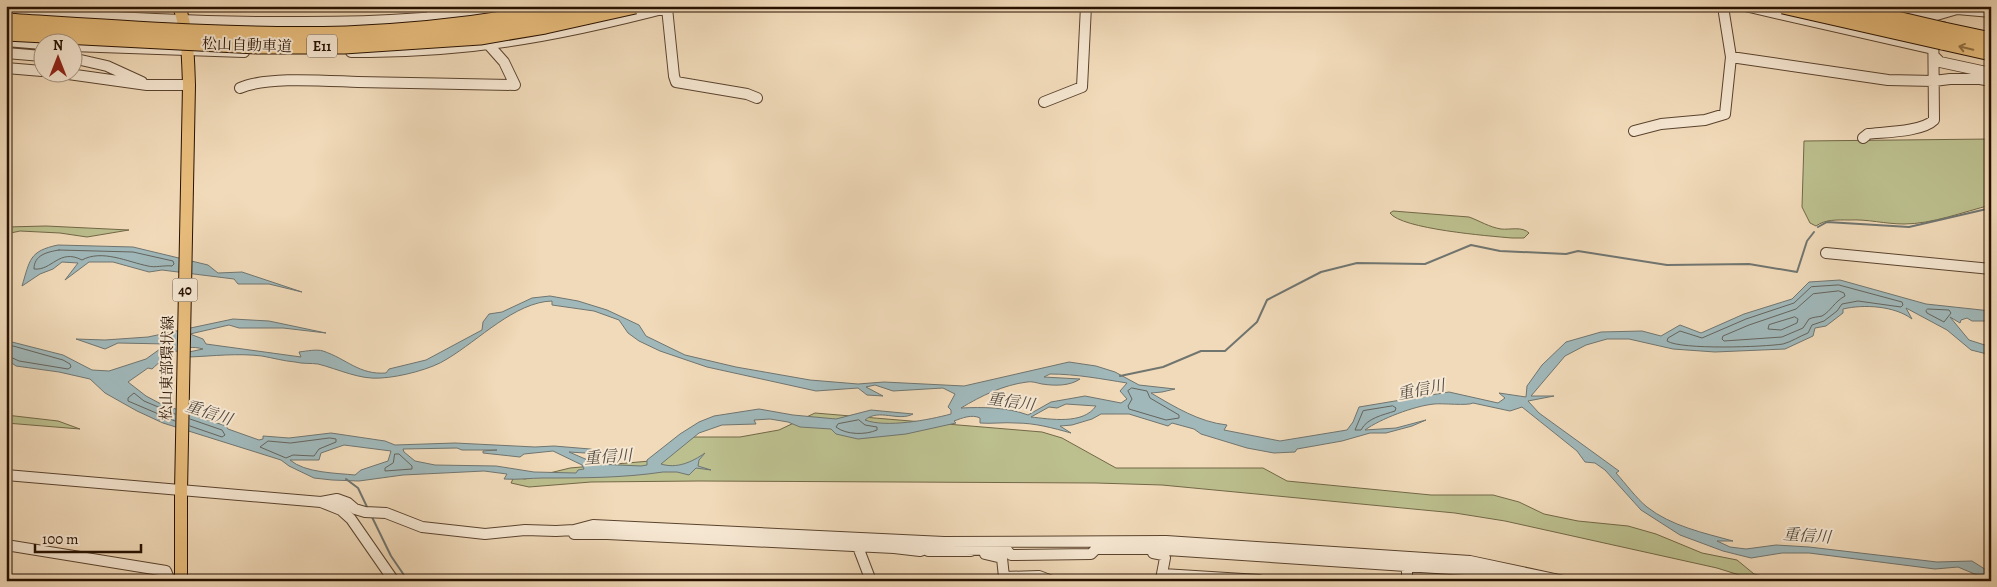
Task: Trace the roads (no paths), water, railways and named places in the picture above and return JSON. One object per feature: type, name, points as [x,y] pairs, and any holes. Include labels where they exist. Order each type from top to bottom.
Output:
[{"type":"highway","name":"松山自動車道","points":[[6,21],[173,30],[345,34],[419,30],[478,24],[574,6]]},
{"type":"highway","name":"松山自動車道","points":[[6,33],[257,46],[344,46],[480,37],[545,26],[635,6]]},
{"type":"highway","points":[[1783,6],[1938,45],[1991,54]]},
{"type":"highway","points":[[1841,6],[1938,45],[1991,40]]},
{"type":"main road","name":"松山東部環状線","points":[[179,6],[184,21],[188,51],[189,88],[181,490],[182,581]]},
{"type":"street","points":[[105,6],[106,17]]},
{"type":"street","points":[[432,6],[433,18]]},
{"type":"street","points":[[6,10],[184,21],[360,22],[433,18],[489,12],[520,6]]},
{"type":"street","points":[[1044,102],[1082,87],[1086,6]]},
{"type":"street","points":[[1634,131],[1661,124],[1705,120],[1725,114],[1731,57],[1724,6]]},
{"type":"street","points":[[1744,6],[1938,45]]},
{"type":"street","points":[[1888,6],[1933,11],[1957,9],[1991,12]]},
{"type":"street","points":[[82,46],[188,51],[338,53],[411,51],[488,44],[567,31],[670,7],[674,76],[676,82],[747,94],[757,98]]},
{"type":"street","points":[[1933,11],[1940,62],[1991,73]]},
{"type":"street","points":[[6,41],[32,43]]},
{"type":"street","points":[[240,88],[266,81],[515,85],[504,62],[488,44]]},
{"type":"street","points":[[1863,138],[1868,134],[1907,130],[1929,124],[1934,120],[1934,81],[1938,45]]},
{"type":"street","points":[[6,53],[32,55]]},
{"type":"street","points":[[1731,57],[1868,78],[1934,81],[1950,78],[1991,81]]},
{"type":"street","points":[[82,60],[124,72],[147,85]]},
{"type":"street","points":[[6,68],[32,71]]},
{"type":"street","points":[[82,76],[147,85],[189,88]]},
{"type":"street","points":[[1826,253],[1991,269]]},
{"type":"street","points":[[6,475],[321,502],[337,499],[355,509],[365,512],[386,513],[422,527],[485,534],[524,530],[568,534],[607,534],[894,548],[920,551],[1006,549],[1012,555],[1090,554],[1096,549],[1152,549],[1466,570],[1520,581]]},
{"type":"street","points":[[321,502],[341,510],[351,520],[394,581]]},
{"type":"street","points":[[556,532],[593,525],[944,542],[1166,541],[1470,561],[1564,581]]},
{"type":"street","points":[[1096,540],[1105,545],[1163,555],[1166,558],[1162,577],[1259,580]]},
{"type":"street","points":[[920,551],[944,542]]},
{"type":"street","points":[[6,544],[166,571],[170,581]]},
{"type":"street","points":[[858,547],[871,581]]},
{"type":"street","points":[[965,550],[1002,558],[1004,577],[1038,576],[1052,581]]},
{"type":"street","points":[[1407,566],[1407,581]]},
{"type":"water","points":[[58,245],[133,247],[208,265],[218,273],[242,272],[302,292],[269,284],[238,284],[234,279],[162,270],[149,272],[113,262],[89,262],[65,280],[78,263],[62,262],[22,286],[32,258],[41,250]]},
{"type":"water","points":[[1840,280],[1926,304],[1991,311],[1991,321],[1972,321],[1967,318],[1961,320],[1960,323],[1950,317],[1969,340],[1991,347],[1991,355],[1971,350],[1947,330],[1906,308],[1912,319],[1897,311],[1879,307],[1851,307],[1843,309],[1843,313],[1826,326],[1815,328],[1813,336],[1785,349],[1715,352],[1673,349],[1629,339],[1607,339],[1586,345],[1565,356],[1531,396],[1554,396],[1528,401],[1539,413],[1619,471],[1616,473],[1635,495],[1656,514],[1699,532],[1733,541],[1717,541],[1730,547],[1746,549],[1776,545],[1937,562],[1972,561],[1991,573],[1991,581],[1958,567],[1935,569],[1809,553],[1782,553],[1751,558],[1723,551],[1680,535],[1641,510],[1605,470],[1595,463],[1585,462],[1577,451],[1522,407],[1510,411],[1473,403],[1426,405],[1388,417],[1365,430],[1396,428],[1426,420],[1412,426],[1386,433],[1370,433],[1342,441],[1297,449],[1295,452],[1274,453],[1247,448],[1172,423],[1168,426],[1129,414],[1101,414],[1072,425],[1060,426],[1071,433],[1030,424],[980,423],[980,418],[970,416],[954,421],[956,423],[906,434],[858,439],[836,434],[831,429],[800,427],[788,422],[770,419],[754,420],[756,424],[722,425],[699,433],[661,464],[673,466],[684,464],[705,453],[699,460],[698,466],[711,470],[696,468],[689,475],[677,472],[663,472],[603,477],[504,479],[507,474],[484,471],[403,475],[359,481],[314,478],[281,460],[163,423],[105,393],[90,379],[59,372],[16,366],[6,359],[6,338],[12,342],[63,355],[92,370],[109,371],[146,359],[167,344],[118,343],[105,349],[76,339],[105,340],[148,337],[233,319],[269,321],[326,333],[283,328],[239,328],[229,325],[190,334],[203,339],[206,344],[301,357],[299,352],[321,350],[368,372],[386,373],[389,369],[426,360],[482,330],[483,322],[489,314],[502,312],[532,298],[550,296],[578,301],[607,310],[639,325],[646,336],[685,355],[736,367],[810,380],[858,384],[884,382],[964,386],[1069,362],[1096,366],[1115,372],[1139,385],[1175,389],[1151,393],[1197,417],[1227,425],[1224,430],[1280,441],[1347,430],[1353,422],[1359,407],[1449,392],[1498,403],[1505,398],[1499,393],[1526,397],[1527,386],[1542,365],[1566,342],[1601,332],[1642,331],[1661,336],[1680,325],[1701,333],[1744,314],[1792,299],[1809,282]],"holes":[[[552,301],[552,305],[594,311],[619,320],[628,333],[639,341],[660,351],[707,367],[816,391],[858,388],[867,395],[883,396],[866,387],[875,385],[893,391],[943,388],[955,394],[948,407],[951,410],[951,414],[920,421],[896,423],[865,420],[876,415],[901,417],[913,414],[871,410],[836,419],[793,415],[759,409],[714,416],[699,422],[680,434],[647,460],[647,465],[641,466],[597,464],[569,452],[618,455],[590,449],[554,446],[535,447],[455,443],[395,445],[385,441],[331,433],[289,438],[263,436],[263,439],[259,440],[228,429],[226,426],[161,404],[146,396],[128,382],[148,368],[152,369],[169,355],[189,348],[203,349],[189,352],[189,357],[253,355],[298,363],[318,364],[365,377],[397,376],[416,372],[441,363],[498,323],[524,308]],[[1050,374],[1069,375],[1127,383],[1120,391],[1127,399],[1121,403],[1085,396],[1051,402],[1028,415],[1003,409],[961,408],[976,399],[1018,383],[1031,382],[1062,385],[1080,379],[1044,377]],[[1066,404],[1096,406],[1090,412],[1075,418],[1031,417],[1049,407],[1057,408]],[[344,445],[391,451],[388,461],[361,470],[355,475],[312,470],[290,460],[319,460],[321,453]],[[457,448],[462,450],[497,450],[483,451],[483,453],[520,457],[524,454],[553,451],[582,465],[584,469],[578,470],[576,473],[534,472],[496,466],[435,465],[415,461],[403,449]]]},
{"type":"waterway","points":[[1818,227],[1827,222],[1909,227],[1991,208]]},
{"type":"waterway","points":[[1120,376],[1163,367],[1201,351],[1225,351],[1257,322],[1267,300],[1321,272],[1357,263],[1425,264],[1471,245],[1500,251],[1566,254],[1578,251],[1667,265],[1749,264],[1797,272],[1807,241],[1814,232]]},
{"type":"waterway","points":[[346,479],[358,488],[368,509]]},
{"type":"waterway","points":[[371,515],[391,556],[408,581]]},
{"type":"water label","name":"重信川","points":[[1421,389]]},
{"type":"water label","name":"重信川","points":[[1011,401]]},
{"type":"water label","name":"重信川","points":[[209,412]]},
{"type":"water label","name":"重信川","points":[[608,456]]},
{"type":"water label","name":"重信川","points":[[1807,535]]}]
